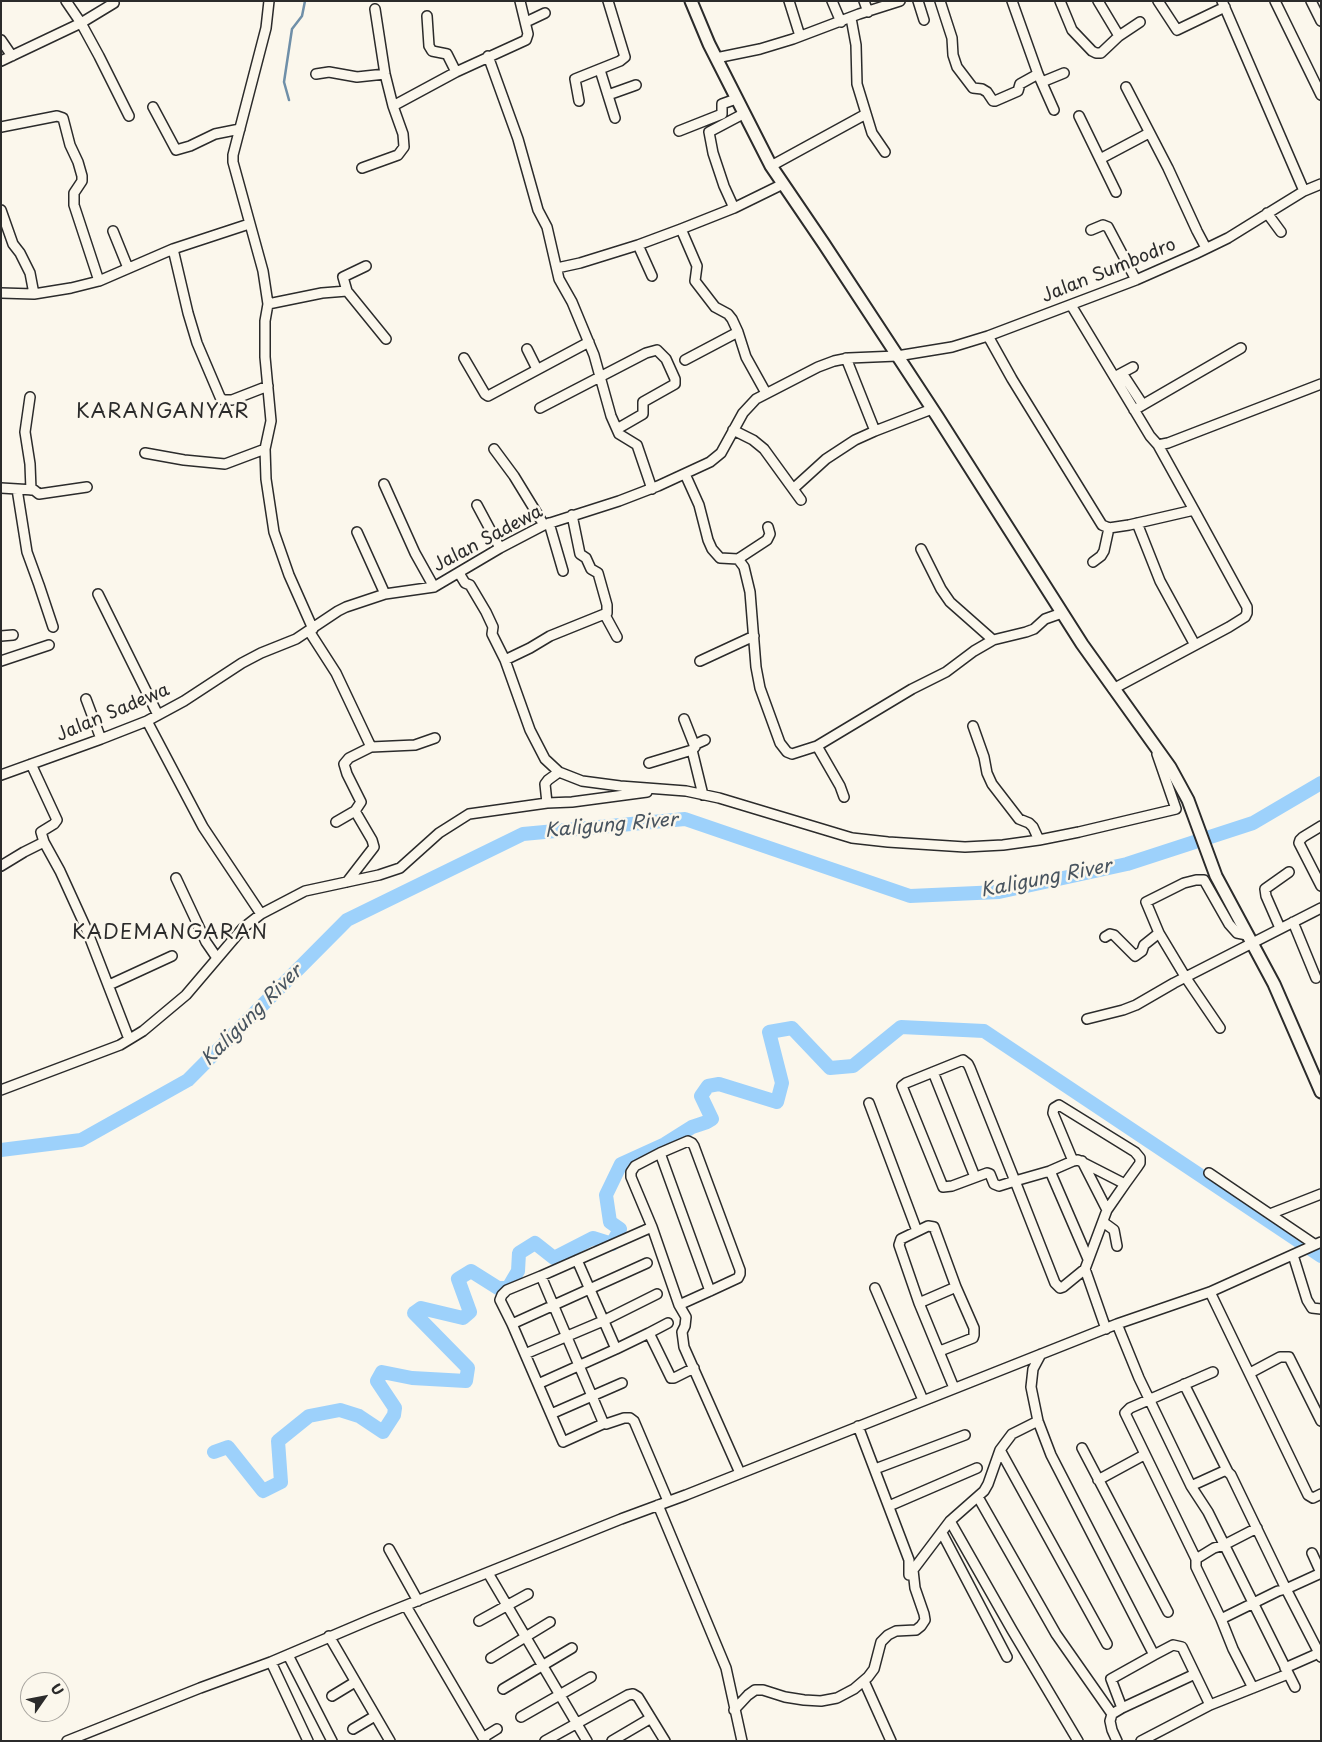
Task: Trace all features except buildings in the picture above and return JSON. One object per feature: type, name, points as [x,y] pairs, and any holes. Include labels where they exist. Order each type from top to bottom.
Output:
[{"type":"main road","points":[[692,1],[716,58],[771,166],[894,356],[932,410],[1062,613],[1113,689],[1170,767],[1192,809],[1214,870],[1274,984],[1321,1092]]},
{"type":"street","points":[[66,1],[81,23],[99,56],[128,116]]},
{"type":"street","points":[[268,1],[266,28],[233,155],[233,162],[249,224],[263,271],[268,304],[265,321],[265,357],[271,427],[265,450],[266,479],[274,532],[312,634],[336,673],[371,747]]},
{"type":"street","points":[[393,106],[488,56],[526,40],[528,34],[520,1]]},
{"type":"street","points":[[579,101],[574,79],[600,70],[625,57],[608,1]]},
{"type":"street","points":[[789,1],[800,36]]},
{"type":"street","points":[[832,1],[841,22]]},
{"type":"street","points":[[864,1],[868,12]]},
{"type":"street","points":[[716,58],[760,49],[900,1]]},
{"type":"street","points":[[918,1],[924,20]]},
{"type":"street","points":[[940,1],[952,38],[953,55],[957,67],[973,88],[982,89],[987,92],[993,101],[1018,90],[1020,84],[1064,73]]},
{"type":"street","points":[[1012,1],[1040,78],[1054,110]]},
{"type":"street","points":[[1060,1],[1072,30],[1096,53],[1101,52],[1119,36],[1140,22]]},
{"type":"street","points":[[1098,1],[1119,36]]},
{"type":"street","points":[[1158,1],[1177,30],[1224,4],[1304,191]]},
{"type":"street","points":[[1275,1],[1321,95]]},
{"type":"street","points":[[1312,1],[1321,20]]},
{"type":"street","points":[[1,61],[81,23],[114,3]]},
{"type":"street","points":[[362,168],[398,155],[402,151],[404,141],[385,74],[375,9]]},
{"type":"street","points":[[526,22],[546,13]]},
{"type":"street","points":[[427,16],[429,46],[432,51],[447,54],[456,72]]},
{"type":"street","points":[[851,18],[856,45],[857,84],[872,133],[885,152]]},
{"type":"street","points":[[1,40],[12,56]]},
{"type":"street","points":[[488,56],[518,139],[538,210],[547,227],[562,287],[572,302],[589,342],[601,377],[611,416],[622,437],[637,446],[652,489]]},
{"type":"street","points":[[600,70],[615,118]]},
{"type":"street","points":[[316,74],[329,72],[357,77],[385,74]]},
{"type":"street","points":[[608,94],[636,84]]},
{"type":"street","points":[[1126,87],[1168,168],[1206,248]]},
{"type":"street","points":[[679,131],[722,114],[722,104],[736,99]]},
{"type":"street","points":[[153,108],[176,150],[190,146],[215,134],[240,129]]},
{"type":"street","points":[[734,208],[718,169],[709,132],[743,114]]},
{"type":"street","points":[[771,166],[866,114]]},
{"type":"street","points":[[1,126],[57,116],[63,118],[70,145],[82,176],[82,181],[74,194],[74,205],[99,281]]},
{"type":"street","points":[[1079,116],[1116,192]]},
{"type":"street","points":[[1100,159],[1149,133]]},
{"type":"street","points":[[557,268],[638,245],[734,208],[783,184]]},
{"type":"street","name":"Jalan Sumbodro","points":[[894,356],[952,347],[988,336],[1136,280],[1228,238],[1304,191],[1321,184]]},
{"type":"street","points":[[1,210],[13,244],[30,273],[34,294]]},
{"type":"street","points":[[1267,213],[1281,232]]},
{"type":"street","points":[[1,293],[34,294],[99,281],[173,249],[249,224]]},
{"type":"street","points":[[1091,230],[1103,225],[1108,227],[1136,280]]},
{"type":"street","points":[[680,229],[697,266],[695,281],[715,307],[732,319],[746,358],[766,392]]},
{"type":"street","points":[[112,231],[128,268]]},
{"type":"street","points":[[638,245],[652,276]]},
{"type":"street","points":[[173,249],[197,343],[220,398],[232,400],[268,386]]},
{"type":"street","points":[[366,266],[343,277],[347,291],[386,339]]},
{"type":"street","points":[[268,304],[322,293],[347,291]]},
{"type":"street","points":[[1071,305],[1118,375],[1143,405]]},
{"type":"street","points":[[685,360],[738,332]]},
{"type":"street","points":[[988,336],[1012,379],[1102,525],[1109,528],[1194,510]]},
{"type":"street","points":[[464,358],[488,396],[589,342]]},
{"type":"street","points":[[1134,410],[1241,348]]},
{"type":"street","points":[[528,349],[536,369]]},
{"type":"street","points":[[540,408],[646,353],[657,350],[666,359],[675,384],[643,402],[642,415],[617,428]]},
{"type":"street","name":"Jalan Sadewa","points":[[2,774],[101,739],[149,726],[158,715],[242,663],[261,653],[312,634],[338,611],[385,594],[434,587],[461,576],[500,548],[548,526],[573,520],[619,501],[687,478],[721,453],[738,433],[750,404],[766,392],[818,367],[846,358],[894,356]]},
{"type":"street","points":[[846,358],[875,431]]},
{"type":"street","points":[[1118,375],[1133,367]]},
{"type":"street","points":[[1113,689],[1240,620],[1245,617],[1248,610],[1158,445],[1150,436],[1134,410],[1118,375]]},
{"type":"street","points":[[1158,445],[1168,443],[1321,384]]},
{"type":"street","points":[[30,397],[25,432],[30,464],[31,490]]},
{"type":"street","points":[[793,489],[826,458],[855,440],[932,410]]},
{"type":"street","points":[[738,433],[753,440],[764,449],[801,500]]},
{"type":"street","points":[[494,449],[548,526],[563,571]]},
{"type":"street","points":[[145,453],[192,461],[225,464],[265,450]]},
{"type":"street","points":[[687,478],[699,505],[708,540],[712,549],[720,558],[738,559],[767,540],[770,534],[768,526]]},
{"type":"street","points":[[384,484],[415,553],[434,587]]},
{"type":"street","points":[[1,488],[35,490],[39,494],[87,488]]},
{"type":"street","points":[[17,489],[28,558],[53,627]]},
{"type":"street","points":[[477,505],[500,548]]},
{"type":"street","points":[[505,660],[530,648],[541,640],[607,613],[607,605],[598,573],[581,556],[573,520]]},
{"type":"street","points":[[1137,523],[1160,581],[1195,645]]},
{"type":"street","points":[[1093,562],[1104,552],[1109,528]]},
{"type":"street","points":[[357,532],[385,594]]},
{"type":"street","points":[[922,549],[925,559],[950,602],[993,640]]},
{"type":"street","points":[[738,559],[742,562],[746,576],[760,688],[780,743],[787,752],[792,754],[817,746],[838,736],[912,689],[946,672],[974,651],[993,640],[1026,632],[1034,628],[1045,618],[1062,613]]},
{"type":"street","points":[[461,576],[465,583],[470,585],[493,627],[492,634],[505,660],[530,730],[545,759],[559,772],[582,781],[686,791],[771,813],[852,838],[965,847],[1003,845],[1079,832],[1176,809],[1155,747]]},
{"type":"street","points":[[98,594],[158,715]]},
{"type":"street","points":[[605,615],[617,637]]},
{"type":"street","points":[[1,636],[13,635]]},
{"type":"street","points":[[700,661],[754,636]]},
{"type":"street","points":[[1,660],[49,645]]},
{"type":"street","points":[[86,699],[101,739]]},
{"type":"street","points":[[684,719],[693,748],[703,795]]},
{"type":"street","points":[[149,726],[203,827],[261,914]]},
{"type":"street","points":[[973,726],[992,784],[1016,816],[1033,827],[1038,840]]},
{"type":"street","points":[[336,822],[355,811],[360,805],[360,799],[344,764],[349,758],[371,747],[415,746],[435,738]]},
{"type":"street","points":[[649,763],[693,748],[706,740]]},
{"type":"street","points":[[817,746],[840,786],[844,797]]},
{"type":"street","points":[[31,764],[57,820],[41,832],[44,842],[64,879],[129,1039]]},
{"type":"street","points":[[546,803],[545,784],[559,772]]},
{"type":"street","points":[[1,1090],[120,1044],[143,1031],[186,995],[242,928],[261,914],[297,894],[379,875],[400,868],[439,833],[469,814],[546,803],[590,800],[643,793],[657,789]]},
{"type":"street","points":[[347,882],[374,848],[372,840],[355,811]]},
{"type":"street","points":[[1321,826],[1303,837],[1299,843],[1321,886]]},
{"type":"street","points":[[1,866],[44,842]]},
{"type":"street","points":[[1280,928],[1266,896],[1265,889],[1289,872]]},
{"type":"street","points":[[176,878],[206,942],[217,958]]},
{"type":"street","points":[[1220,1028],[1186,978],[1159,933],[1146,902],[1184,883],[1204,880],[1232,928],[1237,933],[1250,939]]},
{"type":"street","points":[[1087,1019],[1136,1005],[1186,978],[1250,939],[1280,928],[1321,908]]},
{"type":"street","points":[[1293,922],[1316,978]]},
{"type":"street","points":[[1105,937],[1110,934],[1114,935],[1135,956],[1142,951],[1144,945],[1159,933]]},
{"type":"street","points":[[109,986],[172,956]]},
{"type":"street","points":[[1107,1210],[1077,1161],[1054,1112],[1054,1108],[1059,1105],[1138,1155],[1140,1163],[1107,1210],[1085,1269],[1064,1287],[1058,1286],[1015,1182],[968,1064],[963,1060],[904,1084],[902,1090],[943,1187],[952,1186],[989,1173],[996,1185],[1015,1182],[1077,1161],[1125,1184]]},
{"type":"street","points":[[933,1072],[975,1178]]},
{"type":"street","points":[[869,1103],[917,1231]]},
{"type":"street","points":[[679,1305],[738,1278],[740,1270],[692,1143],[688,1141],[634,1166],[631,1177],[652,1227],[679,1305],[686,1317],[682,1332],[682,1342],[740,1473]]},
{"type":"street","points":[[660,1154],[710,1291]]},
{"type":"street","points":[[1050,1171],[1088,1259]]},
{"type":"street","points":[[67,1741],[271,1662],[329,1636],[923,1400],[1117,1324],[1210,1292],[1315,1244],[1209,1173]]},
{"type":"street","points":[[1270,1214],[1321,1194]]},
{"type":"street","points":[[1103,1222],[1114,1230],[1117,1246]]},
{"type":"street","points":[[940,1351],[973,1338],[974,1328],[935,1229],[928,1226],[903,1238],[899,1245],[919,1303],[954,1388]]},
{"type":"street","points":[[652,1227],[507,1290],[502,1294],[500,1300],[564,1443],[605,1423],[630,1418],[634,1421],[668,1501]]},
{"type":"street","points":[[1295,1254],[1307,1300],[1312,1308],[1321,1310]]},
{"type":"street","points":[[577,1260],[616,1349]]},
{"type":"street","points":[[512,1324],[646,1263]]},
{"type":"street","points":[[1085,1269],[1106,1329]]},
{"type":"street","points":[[541,1276],[592,1397],[605,1423]]},
{"type":"street","points":[[919,1303],[956,1286]]},
{"type":"street","points":[[874,1288],[923,1400]]},
{"type":"street","points":[[1210,1292],[1308,1495],[1311,1498],[1319,1498]]},
{"type":"street","points":[[525,1354],[657,1294]]},
{"type":"street","points":[[538,1384],[579,1367],[668,1323]]},
{"type":"street","points":[[1117,1324],[1139,1378],[1151,1399],[1191,1486],[1208,1512],[1295,1687]]},
{"type":"street","points":[[649,1334],[671,1378],[694,1368]]},
{"type":"street","points":[[1041,1354],[1033,1369],[1031,1387],[1038,1421],[1051,1455],[1154,1655]]},
{"type":"street","points":[[1250,1373],[1280,1358],[1289,1357],[1321,1421]]},
{"type":"street","points":[[1213,1372],[1128,1409],[1125,1413],[1196,1559],[1196,1567],[1253,1688]]},
{"type":"street","points":[[551,1414],[622,1383]]},
{"type":"street","points":[[1141,1741],[1210,1705],[1253,1688],[1320,1655],[1184,1384]]},
{"type":"street","points":[[734,1710],[755,1690],[762,1690],[785,1697],[821,1701],[837,1698],[864,1681],[874,1668],[881,1642],[885,1637],[891,1632],[916,1630],[924,1620],[924,1614],[915,1588],[913,1570],[950,1521],[978,1498],[988,1484],[1000,1450],[1012,1434],[1038,1421]]},
{"type":"street","points":[[858,1426],[909,1560],[908,1575]]},
{"type":"street","points":[[875,1469],[966,1435]]},
{"type":"street","points":[[1082,1448],[1168,1612]]},
{"type":"street","points":[[1000,1450],[1108,1644]]},
{"type":"street","points":[[1098,1480],[1144,1455]]},
{"type":"street","points":[[888,1506],[977,1468]]},
{"type":"street","points":[[1191,1486],[1224,1471],[1228,1472]]},
{"type":"street","points":[[978,1498],[1056,1634],[1112,1714]]},
{"type":"street","points":[[658,1505],[726,1668],[742,1741]]},
{"type":"street","points":[[950,1521],[1078,1741]]},
{"type":"street","points":[[1196,1559],[1214,1548],[1257,1528]]},
{"type":"street","points":[[942,1533],[1007,1657]]},
{"type":"street","points":[[389,1549],[418,1601]]},
{"type":"street","points":[[1221,1619],[1278,1591],[1321,1573],[1312,1553]]},
{"type":"street","points":[[488,1573],[587,1741]]},
{"type":"street","points":[[479,1622],[528,1594]]},
{"type":"street","points":[[406,1606],[484,1739],[497,1729]]},
{"type":"street","points":[[491,1658],[550,1622]]},
{"type":"street","points":[[329,1636],[390,1741]]},
{"type":"street","points":[[1122,1708],[1111,1679],[1172,1645],[1182,1646],[1210,1705]]},
{"type":"street","points":[[504,1689],[572,1648]]},
{"type":"street","points":[[288,1655],[332,1741]]},
{"type":"street","points":[[271,1662],[308,1741]]},
{"type":"street","points":[[1118,1741],[1110,1721],[1112,1714],[1195,1674]]},
{"type":"street","points":[[520,1717],[591,1677]]},
{"type":"street","points":[[864,1681],[891,1741]]},
{"type":"street","points":[[332,1696],[355,1682]]},
{"type":"street","points":[[545,1741],[633,1694],[638,1697],[665,1741]]},
{"type":"street","points":[[353,1730],[375,1716]]},
{"type":"street","points":[[612,1741],[651,1718]]},
{"type":"waterway","points":[[289,100],[284,82],[292,29],[302,16],[305,1]]},
{"type":"waterway","name":"Kaligung River","points":[[1,1150],[81,1140],[188,1080],[347,920],[523,834],[685,819],[910,896],[999,892],[1127,864],[1253,823],[1321,783]]},
{"type":"waterway","points":[[214,1452],[228,1447],[263,1491],[281,1482],[278,1441],[309,1416],[340,1410],[359,1416],[383,1432],[394,1415],[395,1408],[377,1381],[382,1372],[412,1378],[466,1381],[468,1368],[414,1313],[421,1308],[463,1318],[470,1312],[458,1279],[471,1271],[498,1288],[508,1288],[518,1271],[519,1253],[535,1243],[554,1258],[593,1238],[612,1244],[620,1229],[610,1222],[606,1195],[621,1164],[665,1144],[692,1127],[712,1119],[701,1096],[708,1086],[719,1084],[777,1102],[782,1083],[769,1032],[792,1028],[830,1068],[853,1066],[901,1027],[984,1031],[1321,1256]]},
{"type":"district","name":"KARANGANYAR","points":[[163,412]]},
{"type":"district","name":"KADEMANGARAN","points":[[170,933]]}]
